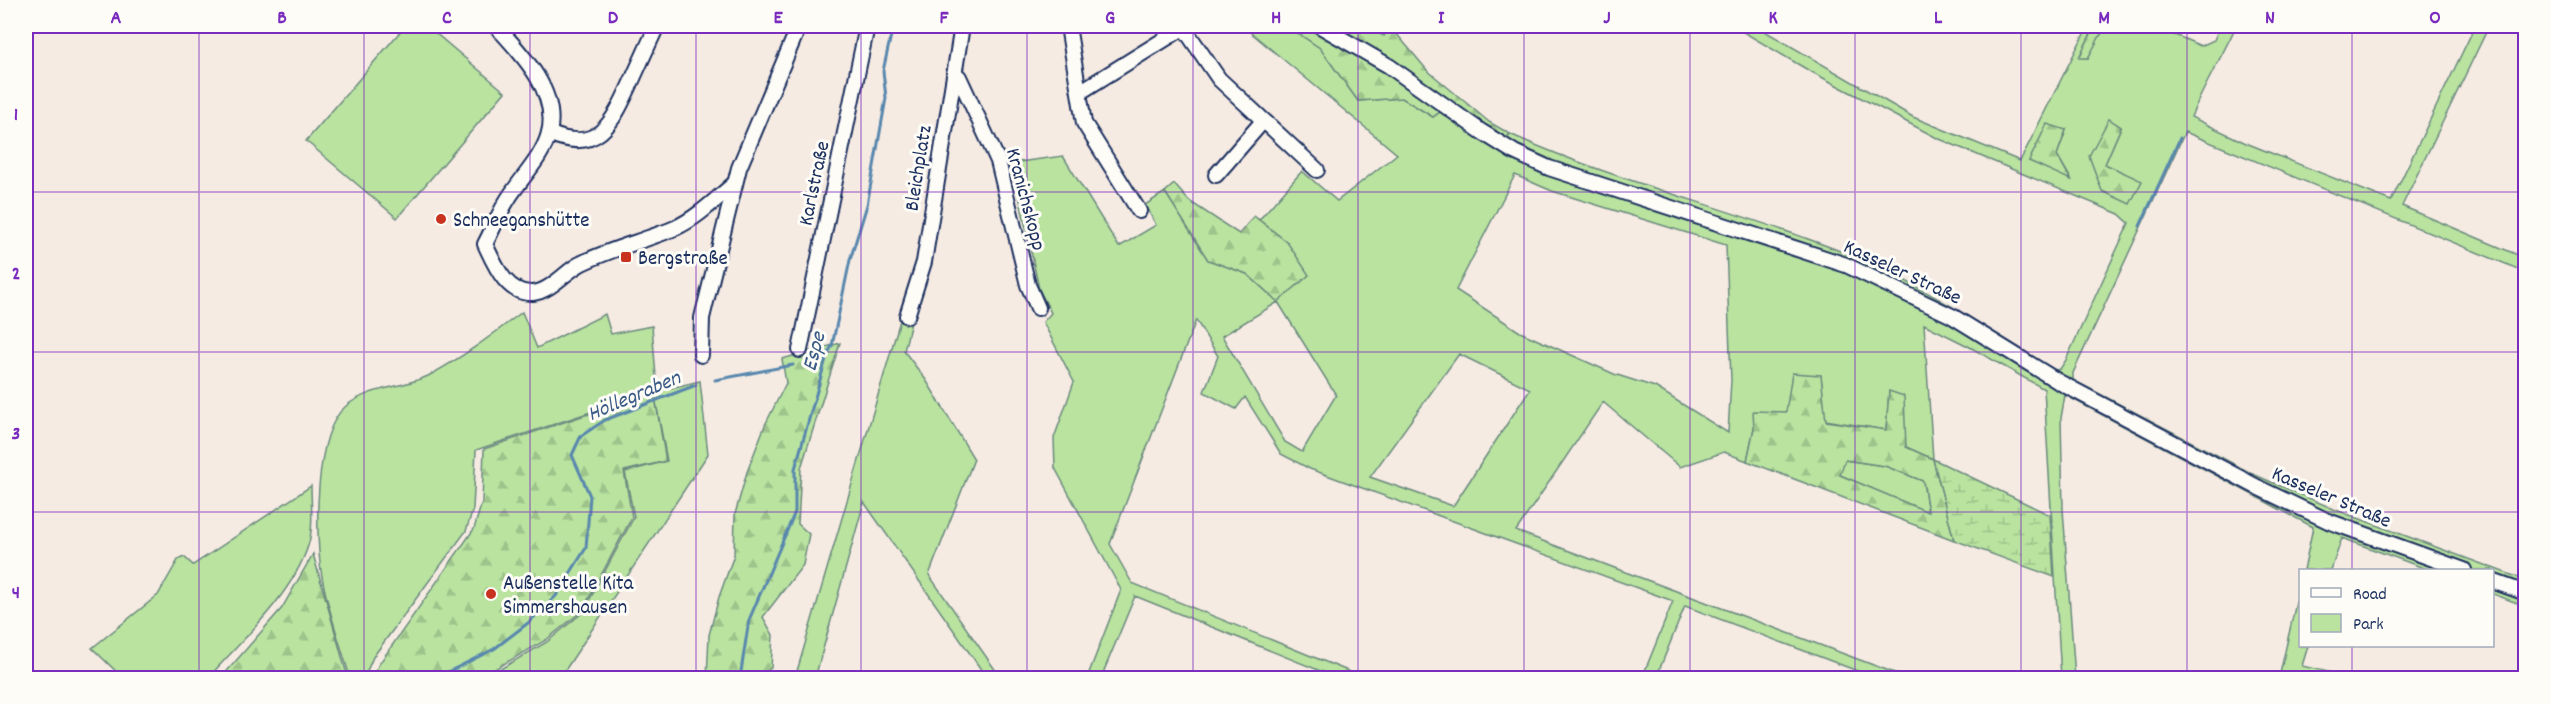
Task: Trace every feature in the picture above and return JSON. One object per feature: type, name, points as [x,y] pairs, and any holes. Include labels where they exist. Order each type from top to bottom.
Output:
[{"type":"street","points":[[496,26],[516,48],[543,88],[548,102],[549,133],[541,151],[508,199],[485,244],[503,279],[524,291],[533,293],[545,289],[580,264],[675,228],[694,218],[734,184]]},
{"type":"street","points":[[549,133],[565,140],[578,141],[593,137],[606,129],[619,109],[657,26]]},
{"type":"street","points":[[701,355],[702,318],[734,184],[745,150],[799,26]]},
{"type":"street","name":"Karlstraße","points":[[801,350],[867,26]]},
{"type":"street","name":"Bleichplatz","points":[[907,316],[924,262],[962,26]]},
{"type":"street","points":[[1068,26],[1084,123],[1139,211]]},
{"type":"street","name":"Kasseler Straße","points":[[1320,26],[1389,66],[1514,152],[1549,168],[1846,265],[1952,316],[2059,382],[2259,488],[2328,521],[2461,569]]},
{"type":"street","points":[[1080,92],[1185,27],[1219,79],[1317,170]]},
{"type":"street","name":"Kranichskopp","points":[[954,73],[959,77],[999,161],[1028,285],[1038,308]]},
{"type":"street","points":[[1216,175],[1263,121]]},
{"type":"street","points":[[2494,581],[2526,593]]},
{"type":"green space","points":[[2124,24],[2137,24],[2165,31],[2201,46],[2214,40],[2220,26],[2236,26],[2191,117],[2246,143],[2391,201],[2475,26],[2489,26],[2402,206],[2525,258],[2525,272],[2185,132],[2073,373],[2073,380],[2253,474],[2336,510],[2525,580],[2525,606],[2494,594],[2494,569],[2426,569],[2342,538],[2331,569],[2304,569],[2313,527],[2065,395],[2061,418],[2063,509],[2075,678],[2061,678],[2044,389],[1924,324],[1933,459],[1906,447],[1889,391],[1886,430],[1825,420],[1821,376],[1786,412],[1754,428],[1747,461],[1724,452],[1680,467],[1603,402],[1516,531],[1908,678],[1876,678],[1685,606],[1656,678],[1642,678],[1673,601],[1310,469],[1281,454],[1245,397],[1236,409],[1204,392],[1218,356],[1196,320],[1110,544],[1132,583],[1365,678],[1338,678],[1135,596],[1101,678],[1087,678],[1121,590],[1055,468],[1054,438],[1074,382],[1043,322],[1051,313],[1039,289],[1012,163],[1063,156],[1119,247],[1156,225],[1145,205],[1165,192],[1208,260],[1247,274],[1277,301],[1287,242],[1259,220],[1302,171],[1337,201],[1397,154],[1243,26],[1287,26],[1320,48],[1358,101],[1402,98],[1433,117],[1452,102],[1506,138],[1510,134],[1632,181],[1757,221],[1840,251],[1923,290],[2055,370],[2060,369],[2066,360],[2129,223],[2119,214],[1937,138],[1808,70],[1733,26],[1756,26],[1913,117],[2020,161],[2088,26],[2095,26],[2079,57],[2088,58],[2102,33]],"holes":[[[2109,119],[2121,127],[2105,164]],[[2066,130],[2057,155],[2071,179],[2029,161]],[[1515,175],[1552,191],[1726,245],[1731,380],[1728,433],[1655,387],[1614,374],[1520,332],[1456,290]],[[1278,302],[1336,395],[1302,452],[1285,442],[1222,336]],[[1459,354],[1530,389],[1453,506],[1370,477]]]},
{"type":"green space","points":[[405,26],[427,26],[505,92],[397,218],[306,141]]},
{"type":"green space","points":[[1287,26],[1362,26],[1384,36],[1390,26],[1427,70],[1489,122],[1510,134],[1506,138],[1452,103],[1433,117],[1402,98],[1358,101],[1320,48]]},
{"type":"green space","points":[[2095,26],[2112,26],[2101,34],[2088,58],[2079,58]]},
{"type":"green space","points":[[2109,119],[2121,127],[2105,164],[2142,181],[2130,204],[2102,191],[2089,156]]},
{"type":"green space","points":[[2047,124],[2066,130],[2057,155],[2071,180],[2029,161]]},
{"type":"green space","points":[[1174,184],[1189,201],[1239,234],[1254,216],[1287,242],[1309,275],[1278,302],[1247,274],[1208,260],[1165,192]]},
{"type":"green space","points":[[903,310],[913,314],[904,351],[926,380],[974,459],[929,575],[1001,678],[987,678],[864,502],[815,678],[795,678]]},
{"type":"green space","points":[[522,312],[537,348],[605,314],[611,334],[652,326],[657,390],[476,450],[473,509],[466,531],[373,657],[364,678],[350,678],[322,577],[318,537],[322,461],[327,438],[335,419],[346,406],[365,395],[418,380],[441,369]]},
{"type":"green space","points":[[840,343],[801,468],[798,524],[809,534],[803,565],[763,617],[773,635],[771,668],[760,678],[707,678],[709,635],[734,555],[735,514],[747,472],[765,425],[786,383],[782,359]]},
{"type":"green space","points":[[1792,373],[1821,375],[1826,421],[1886,430],[1889,391],[1904,396],[1906,447],[1933,459],[1954,540],[1747,461],[1754,428],[1753,411],[1786,412]],"holes":[[[1845,460],[1885,466],[1923,481],[1928,512],[1840,475]]]},
{"type":"green space","points":[[700,381],[708,454],[560,678],[485,678],[547,642],[583,612],[634,517],[625,472],[667,461],[654,392]]},
{"type":"green space","points":[[654,392],[666,461],[624,471],[632,517],[582,611],[546,640],[479,678],[373,678],[379,664],[474,529],[482,502],[484,449]]},
{"type":"green space","points":[[1933,459],[2050,515],[2054,577],[1954,540]]},
{"type":"green space","points":[[1844,460],[1885,466],[1923,481],[1928,513],[1840,475]]},
{"type":"green space","points":[[311,486],[311,532],[301,564],[265,616],[208,678],[123,678],[92,648],[158,595],[178,560],[184,557],[193,565]]},
{"type":"green space","points":[[313,554],[348,678],[221,678],[282,608]]},
{"type":"green space","points":[[2299,589],[2299,647],[2308,647],[2302,666],[2354,678],[2279,678]]},
{"type":"waterway","name":"Espe","points":[[740,678],[749,620],[795,512],[795,469],[827,355],[832,346],[850,260],[867,205],[886,98],[883,71],[893,26]]},
{"type":"waterway","points":[[2140,226],[2180,138]]},
{"type":"waterway","name":"Höllegraben","points":[[811,358],[826,355]]},
{"type":"waterway","name":"Höllegraben","points":[[715,380],[793,365]]},
{"type":"waterway","name":"Höllegraben","points":[[436,678],[494,649],[528,623],[556,596],[586,548],[590,496],[572,455],[581,436],[605,420],[696,385]]},
{"type":"place","name":"Schneeganshütte","points":[[441,219]]},
{"type":"place","name":"Bergstraße","points":[[626,257]]},
{"type":"place","name":"Außenstelle Kita Simmershausen","points":[[491,594]]}]
